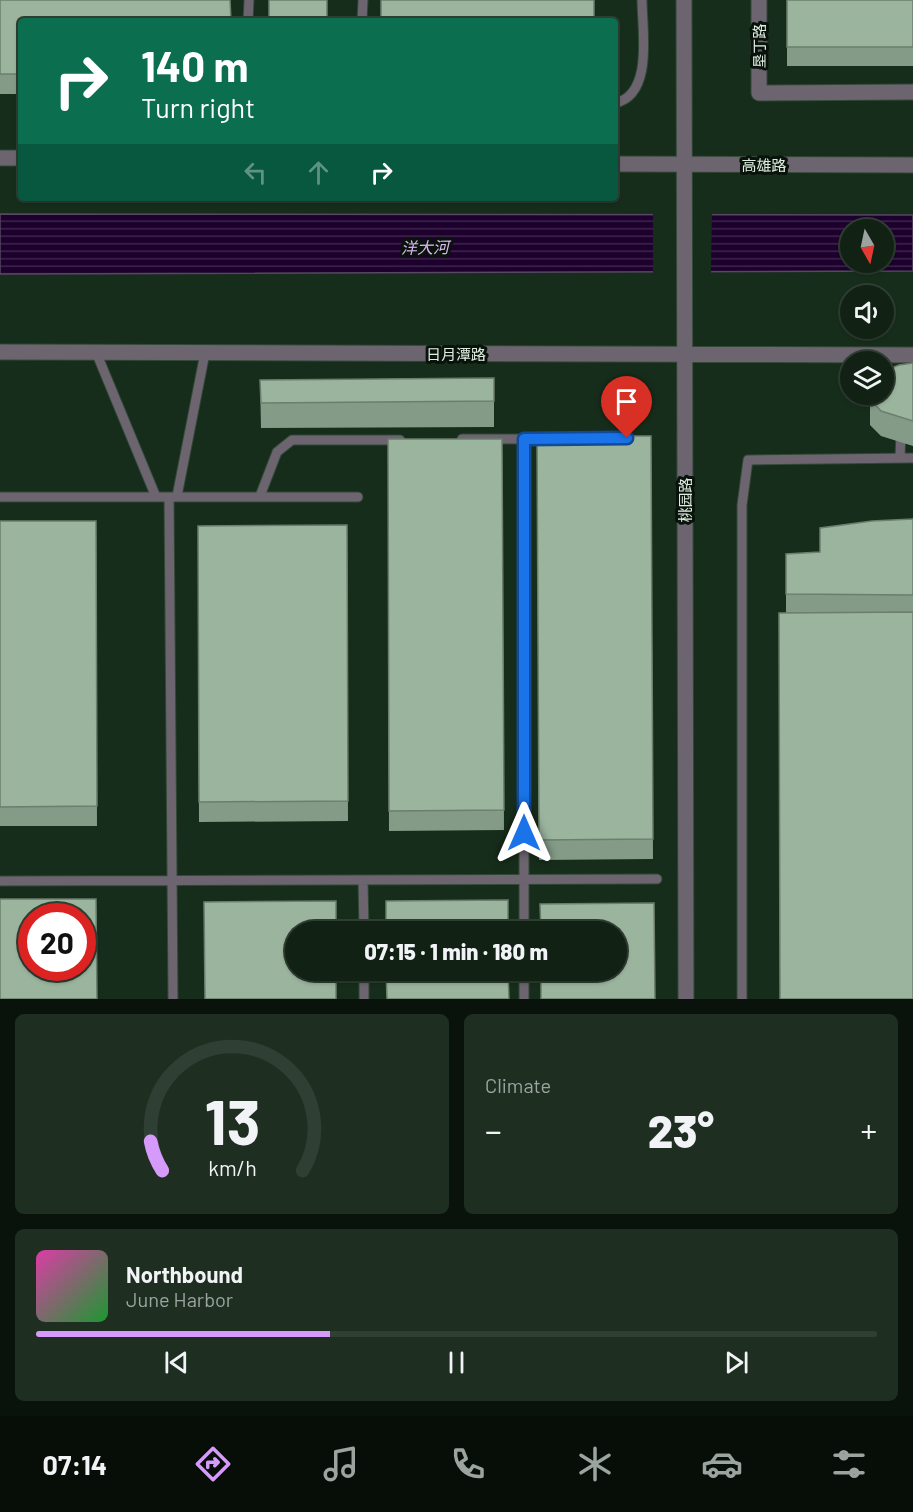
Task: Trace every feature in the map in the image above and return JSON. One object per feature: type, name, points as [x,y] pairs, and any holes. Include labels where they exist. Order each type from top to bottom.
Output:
[{"type":"street","name":"桃园路","points":[[684,0],[686,999]]},
{"type":"street","name":"垦丁路","points":[[759,0],[759,93],[913,92]]},
{"type":"street","points":[[0,158],[18,158]]},
{"type":"street","name":"高雄路","points":[[618,164],[913,165]]},
{"type":"street","name":"日月潭路","points":[[0,352],[906,358]]},
{"type":"lane","points":[[248,18],[249,0]]},
{"type":"lane","points":[[362,18],[363,0]]},
{"type":"lane","points":[[618,101],[632,94],[642,73],[642,0]]},
{"type":"lane","points":[[96,352],[156,497]]},
{"type":"lane","points":[[173,999],[173,496],[205,353]]},
{"type":"lane","points":[[900,459],[901,419]]},
{"type":"lane","points":[[454,439],[558,439]]},
{"type":"lane","points":[[524,439],[524,921]]},
{"type":"lane","points":[[260,496],[277,452],[292,440],[408,440]]},
{"type":"lane","points":[[742,999],[742,505],[748,460],[913,458]]},
{"type":"lane","points":[[0,497],[358,496]]},
{"type":"lane","points":[[0,881],[657,879]]},
{"type":"lane","points":[[363,880],[364,921]]},
{"type":"lane","points":[[364,981],[364,999]]},
{"type":"lane","points":[[524,981],[524,999]]},
{"type":"water","name":"洋大河","points":[[0,214],[913,215],[913,271],[894,271],[894,219],[840,219],[840,271],[0,274]]},
{"type":"pier","points":[[653,212],[712,212],[711,274],[653,274]]},
{"type":"building","points":[[0,0],[230,0],[231,18],[18,18],[18,74],[0,74]]},
{"type":"building","points":[[269,0],[327,0],[327,17],[269,18]]},
{"type":"building","points":[[381,0],[594,0],[594,18],[381,18]]},
{"type":"building","points":[[787,0],[913,0],[913,47],[787,47]]},
{"type":"building","points":[[913,363],[913,421],[881,411],[876,405],[894,405],[894,367]]},
{"type":"building","points":[[494,378],[494,401],[261,403],[260,380]]},
{"type":"building","points":[[537,436],[651,436],[653,839],[539,840]]},
{"type":"building","points":[[388,439],[502,439],[504,810],[389,811]]},
{"type":"building","points":[[913,519],[913,595],[786,594],[786,554],[820,552],[820,528],[872,521]]},
{"type":"building","points":[[0,521],[96,521],[97,806],[0,807]]},
{"type":"building","points":[[347,525],[348,801],[199,802],[198,526]]},
{"type":"building","points":[[913,612],[913,999],[780,999],[779,613]]},
{"type":"building","points":[[0,899],[96,899],[97,999],[0,999]]},
{"type":"building","points":[[508,900],[508,921],[386,921],[386,901]]},
{"type":"building","points":[[336,901],[336,921],[285,921],[285,981],[336,981],[336,999],[205,999],[204,902]]},
{"type":"building","points":[[654,903],[655,999],[541,999],[541,981],[627,981],[627,921],[541,921],[540,904]]},
{"type":"building","points":[[386,981],[508,981],[509,999],[387,999]]},
{"type":"route","points":[[524,833],[524,439],[627,438]]}]
